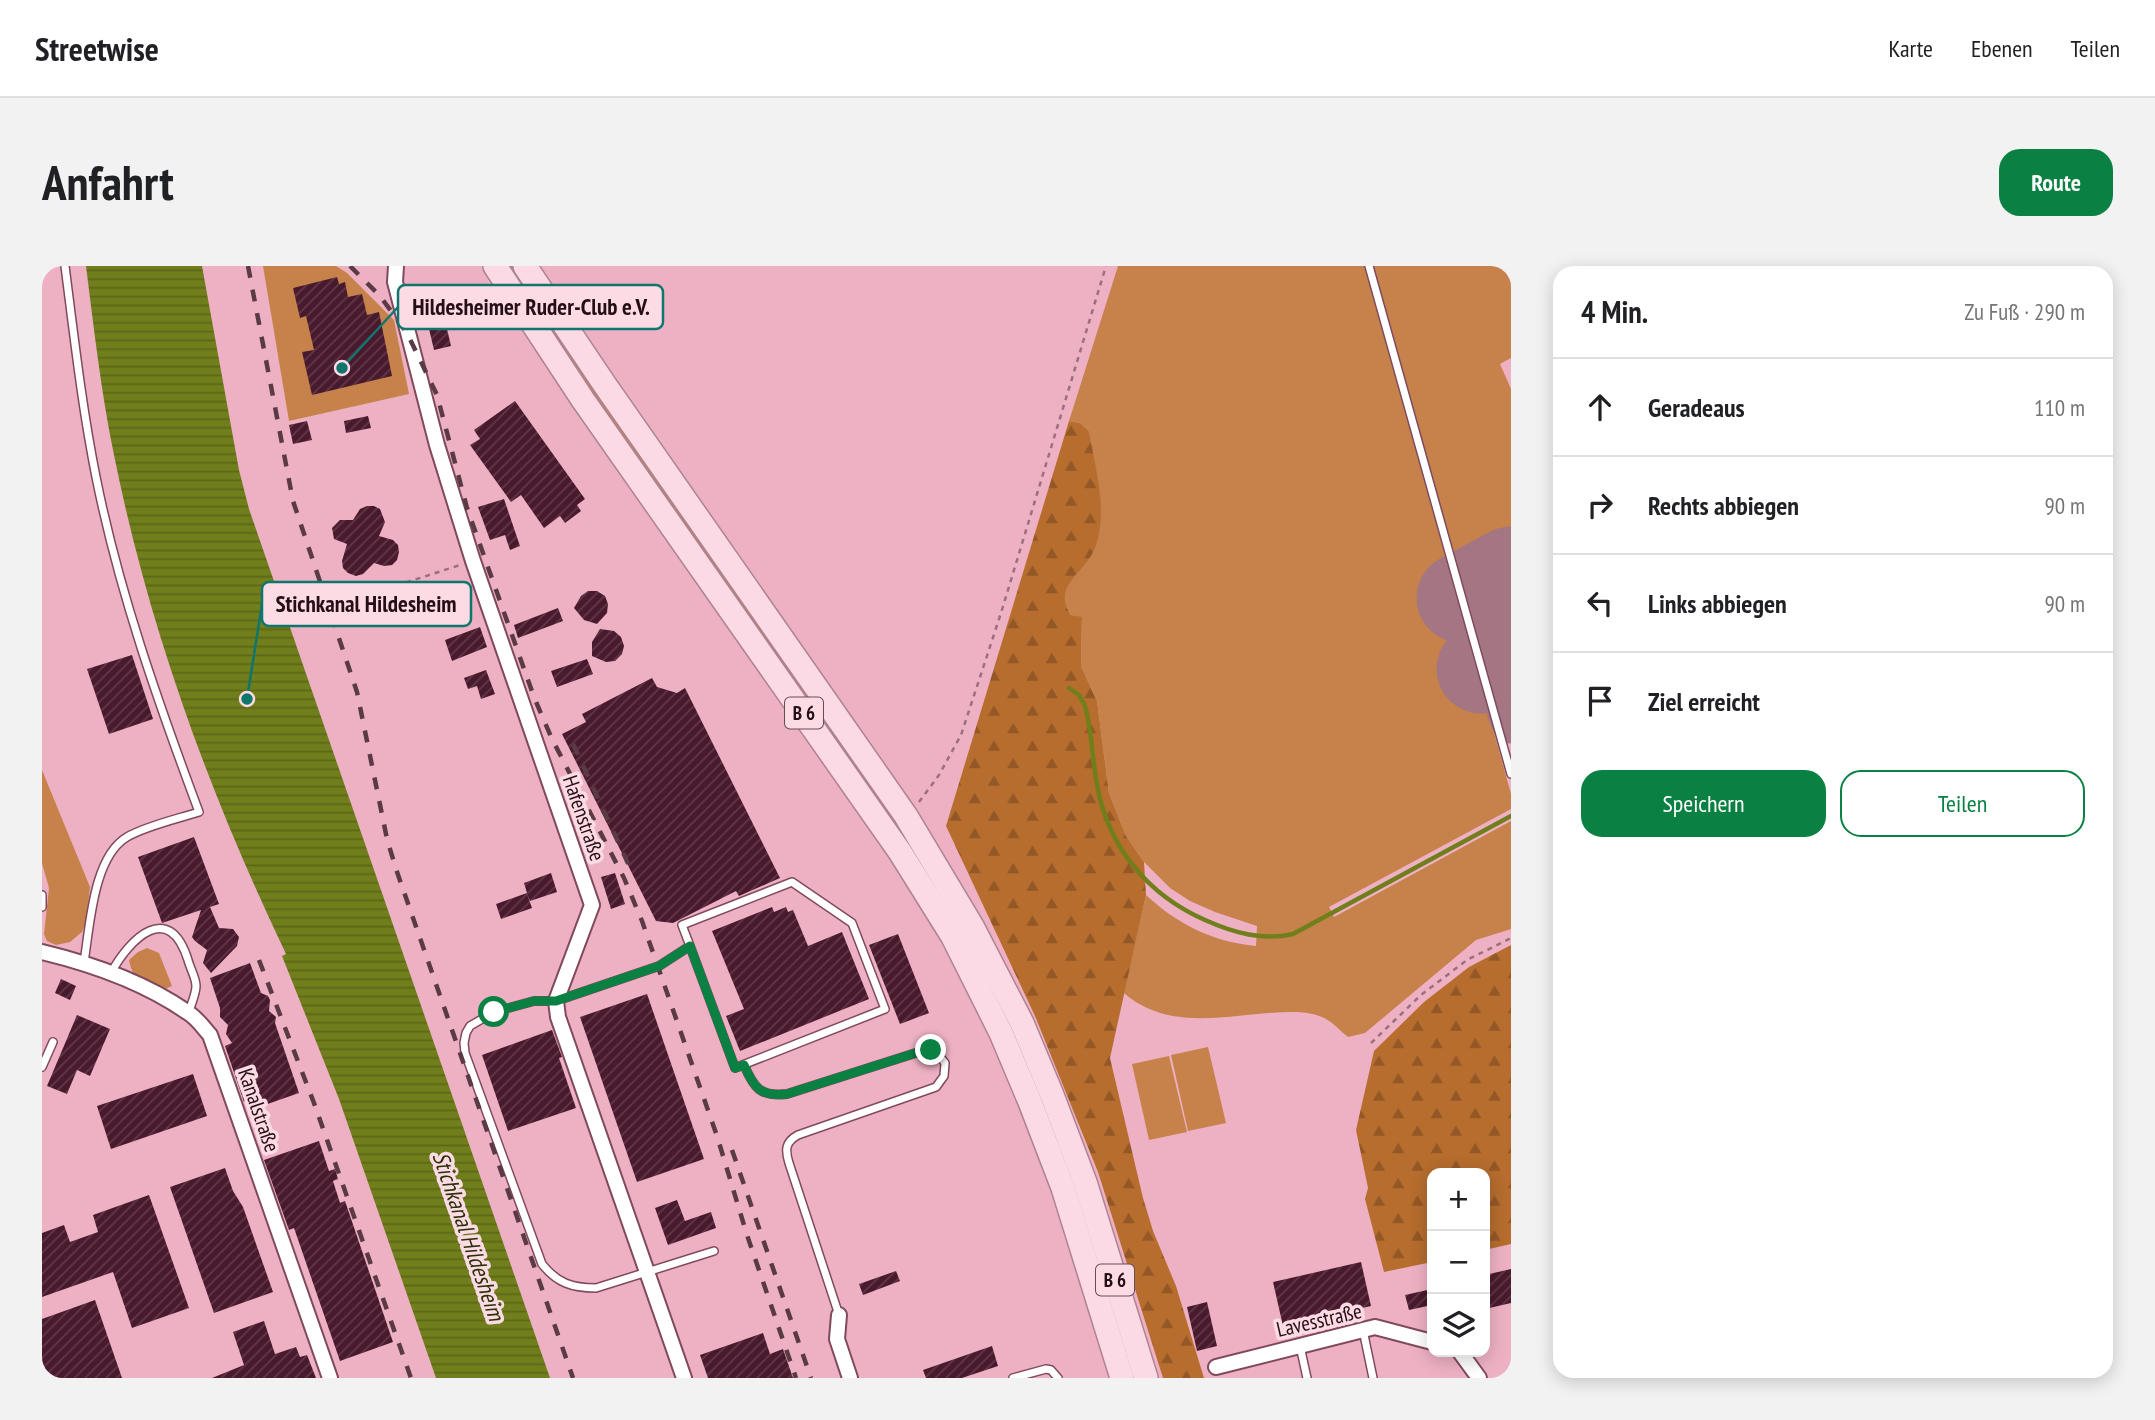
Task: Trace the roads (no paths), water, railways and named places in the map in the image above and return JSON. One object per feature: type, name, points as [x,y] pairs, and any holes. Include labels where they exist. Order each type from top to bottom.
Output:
[{"type":"main road","name":"B 6","points":[[495,266],[583,400],[893,841],[953,937],[1001,1033],[1040,1127],[1063,1188],[1122,1378]]},
{"type":"main road","name":"B 6","points":[[525,266],[604,385],[906,816],[973,928],[1022,1023],[1085,1182],[1146,1378]]},
{"type":"street","name":"Hafenstraße","points":[[396,266],[395,282],[437,445],[473,561],[592,905],[556,1001]]},
{"type":"street","name":"Kanalstraße","points":[[42,952],[84,962],[189,1012],[210,1035],[330,1378]]},
{"type":"street","points":[[556,1001],[558,1017],[684,1378]]},
{"type":"street","points":[[839,1315],[837,1339],[850,1378]]},
{"type":"street","name":"Lavesstraße","points":[[1216,1367],[1375,1327],[1427,1341]]},
{"type":"street","points":[[1464,1357],[1479,1378]]},
{"type":"lane","points":[[65,266],[96,478],[120,579],[156,697],[199,812],[127,837],[112,849],[101,869],[84,962]]},
{"type":"lane","points":[[1369,266],[1511,774]]},
{"type":"lane","points":[[792,882],[852,923],[885,1009],[735,1068],[690,946],[682,925],[792,882]]},
{"type":"lane","points":[[42,895],[42,907]]},
{"type":"lane","points":[[111,974],[123,951],[140,934],[156,929],[169,931],[178,937],[185,950],[196,985],[189,1012]]},
{"type":"lane","points":[[690,946],[659,966],[556,1001],[516,1004],[477,1020],[466,1033],[464,1043],[541,1264],[551,1276],[579,1288],[609,1285],[714,1251]]},
{"type":"lane","points":[[42,1067],[53,1042]]},
{"type":"lane","points":[[744,1065],[752,1083],[758,1089],[775,1095],[787,1094],[925,1050],[937,1053],[945,1063],[944,1076],[936,1087],[798,1135],[789,1140],[786,1146],[789,1163],[839,1315]]},
{"type":"lane","points":[[1363,1330],[1373,1378]]},
{"type":"lane","points":[[1300,1346],[1307,1378]]},
{"type":"lane","points":[[1013,1378],[1046,1369],[1051,1370],[1058,1378]]},
{"type":"water","points":[[86,266],[202,266],[239,470],[249,509],[550,1378],[436,1378],[339,1099],[282,956],[286,954],[207,772],[164,647],[128,520],[114,455]]},
{"type":"waterway","points":[[1069,688],[1079,695],[1085,706],[1102,808],[1121,848],[1149,883],[1166,897],[1184,910],[1227,929],[1271,937],[1293,934],[1511,816]]},
{"type":"railway","points":[[248,266],[293,501],[357,692],[387,839],[573,1378]]},
{"type":"railway","points":[[350,266],[380,296],[407,333],[437,395],[467,508],[534,697],[552,739],[624,878],[642,921],[717,1136],[747,1235],[796,1378]]},
{"type":"railway","points":[[573,744],[632,872]]},
{"type":"railway","points":[[259,960],[314,1103],[411,1378]]},
{"type":"railway","points":[[732,1150],[811,1378]]},
{"type":"place","name":"Hildesheimer Ruder-Club e.V.","points":[[342,368]]},
{"type":"place","name":"Stichkanal Hildesheim","points":[[247,699]]}]
